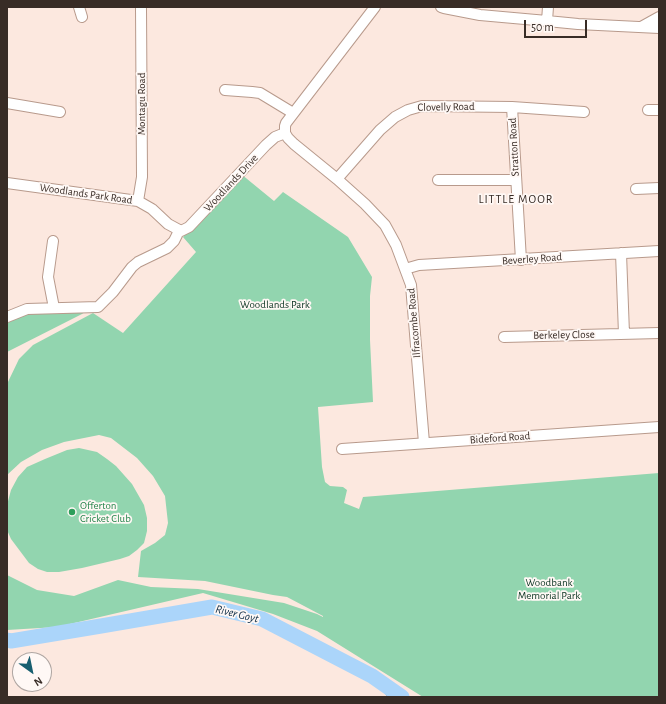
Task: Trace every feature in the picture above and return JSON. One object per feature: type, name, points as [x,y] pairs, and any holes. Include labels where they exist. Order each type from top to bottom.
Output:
[{"type":"street","name":"Montagu Road","points":[[138,201],[142,177],[141,7]]},
{"type":"street","points":[[285,133],[286,123],[293,113],[375,7]]},
{"type":"street","points":[[441,7],[480,14],[578,24],[659,28]]},
{"type":"street","points":[[547,21],[548,7]]},
{"type":"street","points":[[640,28],[659,17]]},
{"type":"street","points":[[225,90],[260,93],[293,113]]},
{"type":"street","points":[[7,104],[60,112]]},
{"type":"street","name":"Clovelly Road","points":[[337,179],[380,130],[395,117],[408,110],[422,106],[512,107],[584,112]]},
{"type":"street","name":"Stratton Road","points":[[512,107],[521,260]]},
{"type":"street","points":[[648,110],[659,110]]},
{"type":"street","name":"Ilfracombe Road","points":[[285,133],[294,144],[365,204],[384,226],[396,245],[411,285],[424,443]]},
{"type":"street","name":"Woodlands Drive","points":[[7,317],[27,309],[98,307],[113,292],[138,262],[167,248],[174,241],[179,230],[184,230],[189,227],[266,145],[275,137],[285,133]]},
{"type":"street","points":[[438,180],[516,180]]},
{"type":"street","name":"Woodlands Park Road","points":[[7,183],[138,201],[152,209],[168,224],[179,230]]},
{"type":"street","points":[[636,189],[659,188]]},
{"type":"street","points":[[53,241],[48,277],[54,308]]},
{"type":"street","name":"Beverley Road","points":[[405,269],[419,265],[659,251]]},
{"type":"street","points":[[621,253],[624,334]]},
{"type":"street","name":"Berkeley Close","points":[[504,337],[659,333]]},
{"type":"street","name":"Bideford Road","points":[[342,449],[659,427]]},
{"type":"green space","points":[[241,174],[274,201],[283,192],[348,237],[372,277],[370,296],[370,340],[373,402],[318,407],[322,467],[325,482],[330,486],[343,487],[347,490],[344,503],[359,509],[363,497],[659,473],[659,697],[423,697],[317,631],[273,614],[203,593],[57,627],[7,630],[7,575],[37,590],[74,596],[118,580],[151,587],[198,589],[284,603],[323,617],[287,597],[205,581],[138,577],[141,551],[165,535],[168,523],[165,496],[153,476],[137,458],[111,438],[99,435],[64,442],[42,450],[21,462],[7,475],[7,384],[19,359],[33,345],[93,313],[123,333],[196,252],[183,237]]},
{"type":"green space","points":[[88,310],[7,352],[7,323],[27,314]]},
{"type":"green space","points":[[79,448],[97,452],[116,466],[132,484],[144,505],[147,518],[147,531],[144,543],[129,556],[120,559],[82,568],[59,572],[47,572],[38,569],[29,563],[11,539],[7,530],[7,505],[11,490],[18,477],[27,467],[67,450]]},
{"type":"water","points":[[372,676],[409,697],[388,697]]},
{"type":"waterway","name":"River Goyt","points":[[7,640],[11,641],[212,607],[262,619],[372,676],[402,697]]},
{"type":"place","name":"Offerton Cricket Club","points":[[72,512]]},
{"type":"district","name":"LITTLE MOOR","points":[[516,199]]},
{"type":"park label","name":"Woodlands Park","points":[[275,305]]},
{"type":"park label","name":"Woodbank Memorial Park","points":[[549,589]]}]
